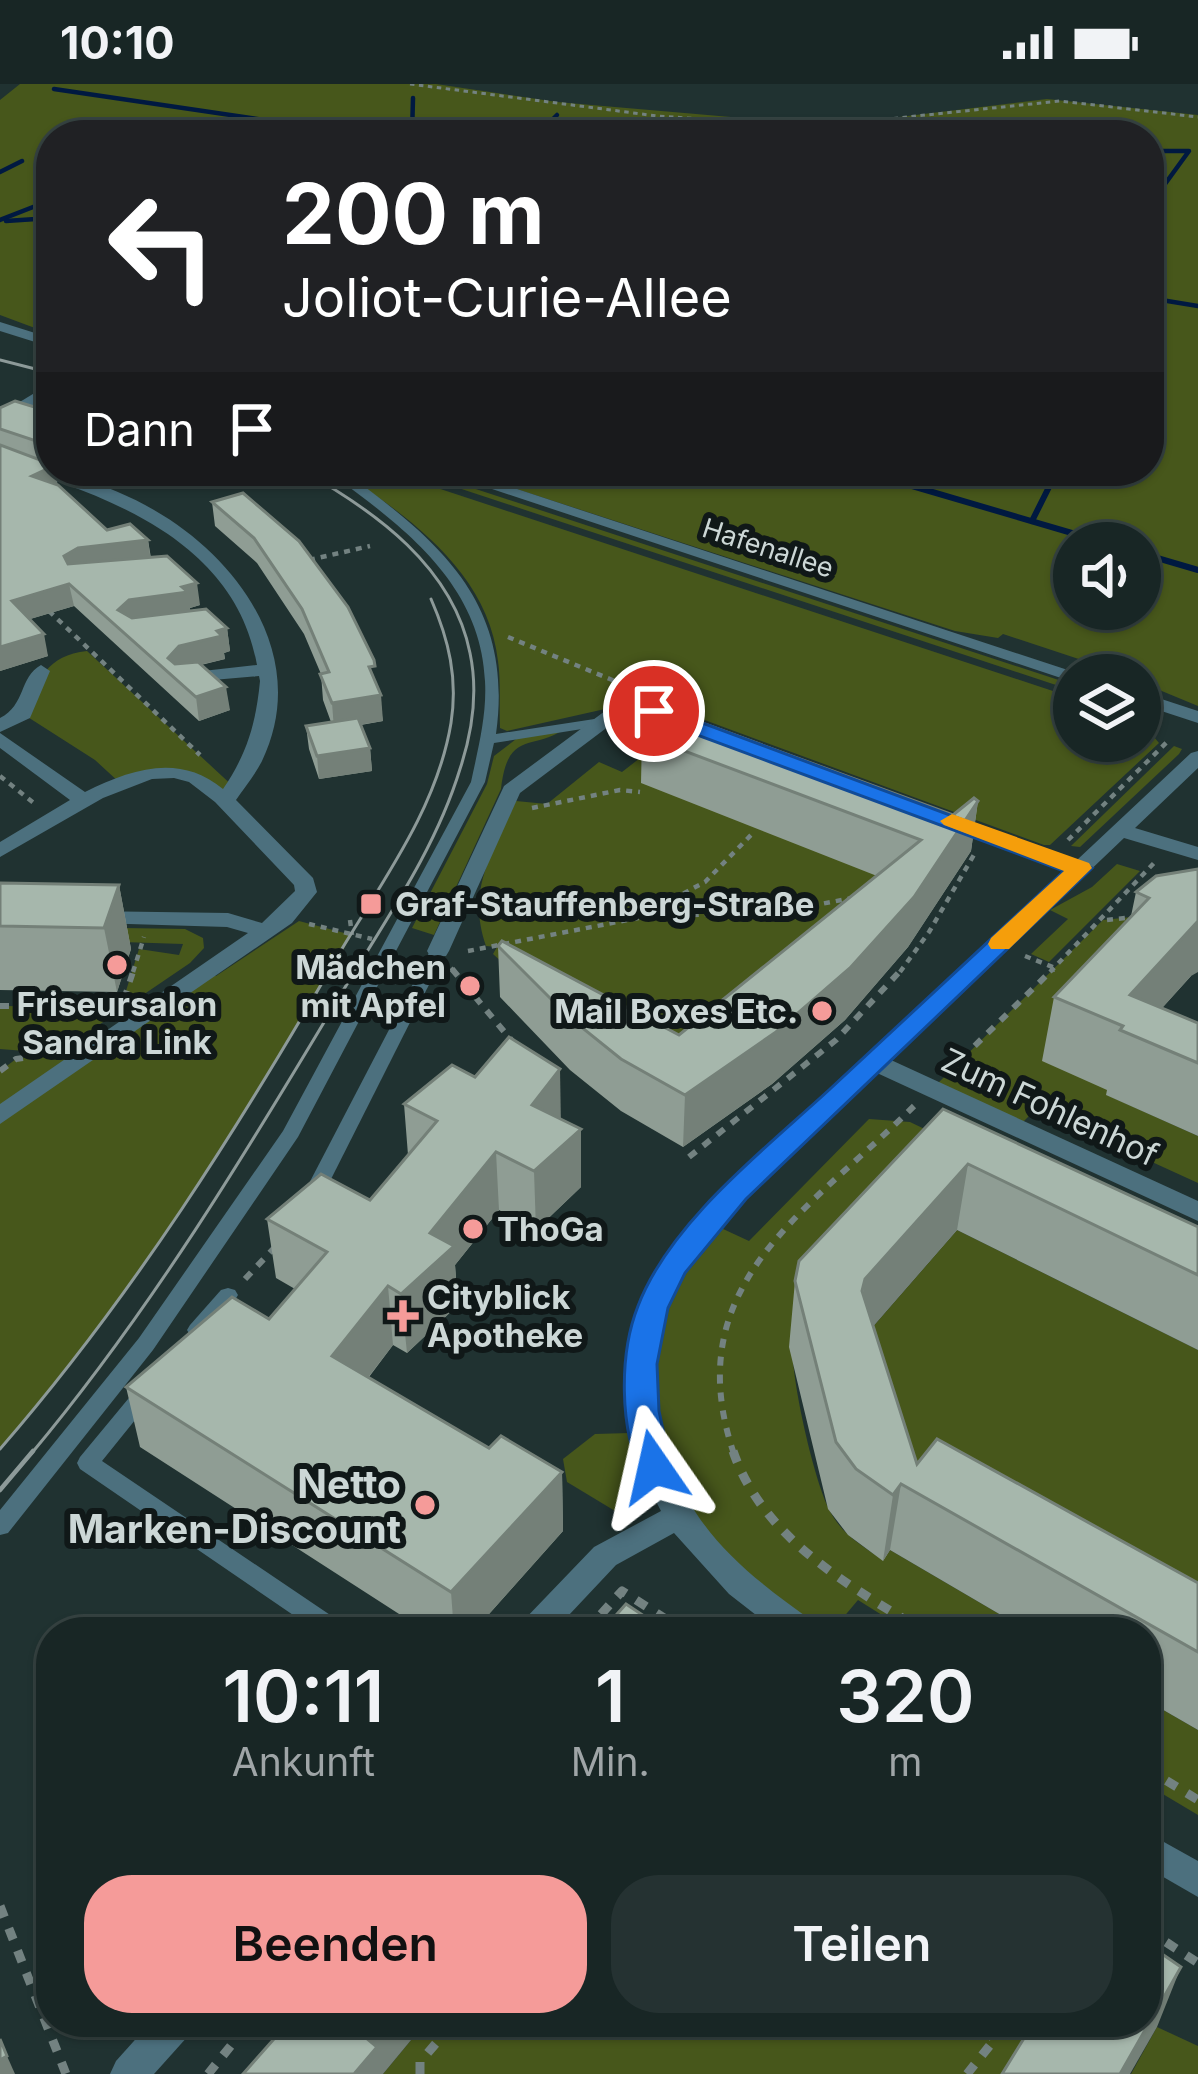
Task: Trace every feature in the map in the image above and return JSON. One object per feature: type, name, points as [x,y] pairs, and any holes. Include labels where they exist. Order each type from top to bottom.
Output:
[{"type":"street","points":[[0,326],[36,338]]},
{"type":"street","points":[[0,422],[36,397]]},
{"type":"street","points":[[0,458],[36,470]]},
{"type":"street","points":[[86,486],[149,514],[216,564],[253,617],[270,669],[263,739],[250,771],[224,803]]},
{"type":"street","name":"Hafenallee","points":[[492,486],[1053,669]]},
{"type":"street","points":[[194,567],[216,564]]},
{"type":"street","points":[[230,620],[253,617]]},
{"type":"street","points":[[185,679],[270,669]]},
{"type":"street","points":[[0,726],[23,714],[41,671]]},
{"type":"street","points":[[1161,705],[1198,717]]},
{"type":"street","points":[[438,952],[511,790],[601,722],[632,710],[655,712],[724,736]]},
{"type":"street","points":[[0,739],[85,801]]},
{"type":"street","points":[[782,1617],[740,1587],[700,1548],[677,1517],[654,1467],[643,1411],[641,1364],[652,1308],[673,1267],[708,1222],[1198,757]]},
{"type":"street","points":[[0,851],[85,801],[163,770],[196,778],[305,883],[301,903],[266,931],[0,1116]]},
{"type":"street","points":[[920,809],[1080,868]]},
{"type":"street","points":[[1121,830],[1198,854]]},
{"type":"street","points":[[65,915],[227,920],[266,931]]},
{"type":"street","name":"Zum Fohlenhof","points":[[875,1062],[1198,1212]]},
{"type":"street","points":[[547,1617],[605,1556],[677,1517]]},
{"type":"street","points":[[1161,1857],[1198,1880]]},
{"type":"street","points":[[129,2074],[162,2037]]},
{"type":"lane","points":[[0,1526],[146,1344],[291,1133],[478,782],[490,739],[495,688],[482,627],[444,559],[416,530],[356,486]]},
{"type":"lane","points":[[490,739],[601,722]]},
{"type":"lane","points":[[280,1243],[313,1195],[438,952]]},
{"type":"lane","points":[[184,1346],[228,1295]]},
{"type":"lane","points":[[157,1380],[88,1463],[315,1617]]},
{"type":"path","points":[[410,84],[718,120]]},
{"type":"path","points":[[879,120],[1060,101],[1198,117]]},
{"type":"path","points":[[290,565],[370,546]]},
{"type":"path","points":[[44,606],[201,756]]},
{"type":"path","points":[[482,627],[602,672],[651,698],[661,706],[655,712]]},
{"type":"path","points":[[1061,847],[1169,740]]},
{"type":"path","points":[[0,776],[58,818]]},
{"type":"path","points":[[503,808],[543,808],[620,790],[640,792]]},
{"type":"path","points":[[638,918],[704,882],[751,835]]},
{"type":"path","points":[[903,1617],[799,1549],[759,1507],[734,1456],[721,1406],[723,1322],[762,1259],[1103,920],[1169,848]]},
{"type":"path","points":[[689,1156],[827,1048],[874,1002],[913,956],[973,856]]},
{"type":"path","points":[[1150,867],[1166,873]]},
{"type":"path","points":[[486,951],[638,918],[789,910],[854,898]]},
{"type":"path","points":[[1103,920],[1150,915]]},
{"type":"path","points":[[122,1007],[134,952],[152,917]]},
{"type":"path","points":[[350,920],[352,935]]},
{"type":"path","points":[[438,952],[515,1043]]},
{"type":"path","points":[[0,1006],[110,1006]]},
{"type":"path","points":[[0,1071],[16,1059],[58,1052]]},
{"type":"path","points":[[228,1295],[280,1243]]},
{"type":"path","points":[[599,1617],[622,1591],[663,1617]]},
{"type":"path","points":[[1161,1777],[1198,1800]]},
{"type":"path","points":[[0,1906],[36,1998]]},
{"type":"path","points":[[1161,1939],[1198,1963]]},
{"type":"path","points":[[51,2037],[66,2074]]},
{"type":"path","points":[[212,2073],[239,2037]]},
{"type":"path","points":[[420,2074],[420,2062],[441,2037]]},
{"type":"path","points":[[967,2074],[992,2037]]},
{"type":"green space","points":[[20,84],[436,84],[557,102],[754,119],[891,118],[1047,99],[1198,115],[1198,706],[1161,691],[1161,654],[1063,654],[1003,634],[998,638],[955,631],[507,486],[1164,486],[1164,120],[36,120],[36,328],[0,315],[0,100]]},
{"type":"green space","points":[[361,486],[431,486],[1053,691],[1053,762],[1139,762],[1050,845],[1044,845],[672,708],[614,707],[507,731],[500,728],[499,669],[481,604],[447,556]]},
{"type":"green space","points":[[452,486],[467,486],[1053,678],[1053,684]]},
{"type":"green space","points":[[87,651],[236,789],[224,803],[180,772],[120,783],[95,760],[23,714],[39,680],[53,664]]},
{"type":"green space","points":[[567,727],[516,749],[434,935],[412,928],[487,784],[494,756],[520,736]]},
{"type":"green space","points":[[1174,746],[1182,749],[1080,847],[1071,846],[1161,762]]},
{"type":"green space","points":[[649,751],[895,882],[678,1087],[523,982],[493,954],[497,947],[486,946],[479,907],[485,872],[516,801],[547,804],[599,762],[622,772]]},
{"type":"green space","points":[[1117,864],[1140,871],[1049,962],[1031,954],[1068,919],[1050,910],[1092,887]]},
{"type":"green space","points":[[1198,910],[1107,1095],[1198,1136],[1198,1183],[1036,1109],[1017,1128],[932,1089],[1103,920]]},
{"type":"green space","points":[[299,921],[352,935],[188,1200],[98,1327],[0,1449],[0,1071],[16,1059],[50,1053],[0,1049],[0,1006],[121,1007],[139,949],[179,955],[183,944],[0,938],[0,926],[185,929],[203,938],[204,948],[190,963],[59,1052],[74,1062],[207,971],[216,976]]},
{"type":"green space","points":[[869,1119],[910,1122],[1198,1260],[933,1175],[793,1327],[793,1365],[809,1446],[829,1509],[839,1525],[883,1560],[890,1550],[1004,1617],[885,1617],[858,1600],[844,1617],[785,1617],[700,1548],[643,1411],[673,1267],[708,1222],[749,1241]]},
{"type":"green space","points":[[957,1230],[1198,1350],[1198,1660],[1161,1639],[1161,1617],[1122,1617],[926,1506],[857,1345]]},
{"type":"green space","points":[[630,1433],[634,1471],[620,1514],[567,1482],[563,1459],[595,1434]]},
{"type":"green space","points":[[1161,1709],[1198,1730],[1198,1815],[1161,1793]]},
{"type":"green space","points":[[1161,2029],[1198,2046],[1198,2074],[1131,2074],[1151,2037],[1161,2037]]},
{"type":"green space","points":[[414,2037],[1043,2037],[1020,2074],[383,2074]]},
{"type":"building","points":[[15,401],[36,407],[36,441],[0,429],[0,408]]},
{"type":"building","points":[[0,445],[36,458],[32,476],[36,486],[59,486],[107,530],[130,524],[148,540],[78,548],[64,556],[68,564],[167,556],[197,583],[182,587],[188,592],[129,600],[118,610],[132,618],[206,609],[227,628],[217,631],[222,636],[179,646],[168,658],[175,664],[198,662],[226,687],[196,697],[69,584],[12,601],[44,634],[0,647]]},
{"type":"building","points":[[243,493],[299,541],[348,607],[374,660],[375,666],[369,667],[381,695],[332,703],[320,674],[329,672],[302,609],[254,538],[212,502]]},
{"type":"building","points":[[672,712],[953,815],[974,798],[978,801],[914,897],[850,968],[776,1032],[685,1095],[621,1059],[570,1018],[498,946],[502,941],[679,1035],[921,840],[642,735]]},
{"type":"building","points":[[358,718],[370,748],[317,756],[306,726]]},
{"type":"building","points":[[1198,869],[1198,921],[1130,995],[1198,1023],[1198,1063],[1054,997],[1149,898],[1136,892],[1156,876]]},
{"type":"building","points":[[0,883],[119,885],[104,928],[0,926]]},
{"type":"building","points":[[509,1037],[560,1069],[532,1105],[581,1129],[534,1171],[496,1152],[430,1233],[454,1246],[401,1294],[388,1286],[332,1356],[489,1448],[501,1436],[562,1472],[451,1592],[126,1387],[232,1297],[269,1319],[327,1252],[267,1219],[321,1174],[370,1200],[437,1121],[404,1104],[452,1065],[475,1077]]},
{"type":"building","points":[[943,1109],[1198,1227],[1198,1275],[968,1164],[865,1279],[862,1291],[917,1464],[937,1439],[1198,1583],[1198,1652],[1161,1631],[1161,1617],[1136,1617],[901,1484],[893,1495],[856,1469],[836,1442],[795,1281],[799,1261]]},
{"type":"building","points":[[626,1604],[646,1617],[614,1617]]},
{"type":"building","points":[[1161,1953],[1181,1967],[1161,2002]]},
{"type":"building","points":[[276,2037],[365,2037],[377,2047],[354,2074],[243,2074]]},
{"type":"building","points":[[1025,2037],[1141,2037],[1120,2074],[1002,2074]]},
{"type":"waterway","points":[[54,89],[264,120]]},
{"type":"waterway","points":[[412,120],[413,98]]},
{"type":"waterway","points":[[552,120],[557,115]]},
{"type":"waterway","points":[[1164,151],[1189,151],[1164,185]]},
{"type":"waterway","points":[[0,172],[22,161]]},
{"type":"waterway","points":[[0,220],[36,206]]},
{"type":"waterway","points":[[6,221],[36,219]]},
{"type":"waterway","points":[[1164,300],[1198,306]]},
{"type":"waterway","points":[[912,486],[1053,527]]},
{"type":"waterway","points":[[1032,521],[1050,486]]},
{"type":"waterway","points":[[1161,559],[1198,570]]},
{"type":"tram line","points":[[0,360],[36,369]]},
{"type":"tram line","points":[[31,1454],[156,1288],[269,1113],[423,857],[464,755],[473,712],[472,667],[461,622],[447,594],[429,568],[383,523],[328,486]]},
{"type":"tram line","points":[[0,1449],[95,1331],[182,1209],[421,814],[444,754],[453,707],[450,660],[431,599]]},
{"type":"tram line","points":[[0,1490],[33,1451]]},
{"type":"slow traffic","points":[[952,821],[1080,868],[1000,944]]},
{"type":"place","name":"Graf-Stauffenberg-Straße","points":[[371,904]]},
{"type":"place","name":"Friseursalon Sandra Link","points":[[117,965]]},
{"type":"place","name":"Mädchen mit Apfel","points":[[470,986]]},
{"type":"place","name":"Mail Boxes Etc.","points":[[822,1011]]},
{"type":"place","name":"ThoGa","points":[[473,1229]]},
{"type":"place","name":"Cityblick Apotheke","points":[[403,1316]]},
{"type":"place","name":"Netto Marken-Discount","points":[[425,1505]]},
{"type":"route","points":[[654,711],[1080,868],[736,1192],[673,1267],[652,1308],[641,1364],[645,1431],[654,1467]]}]
